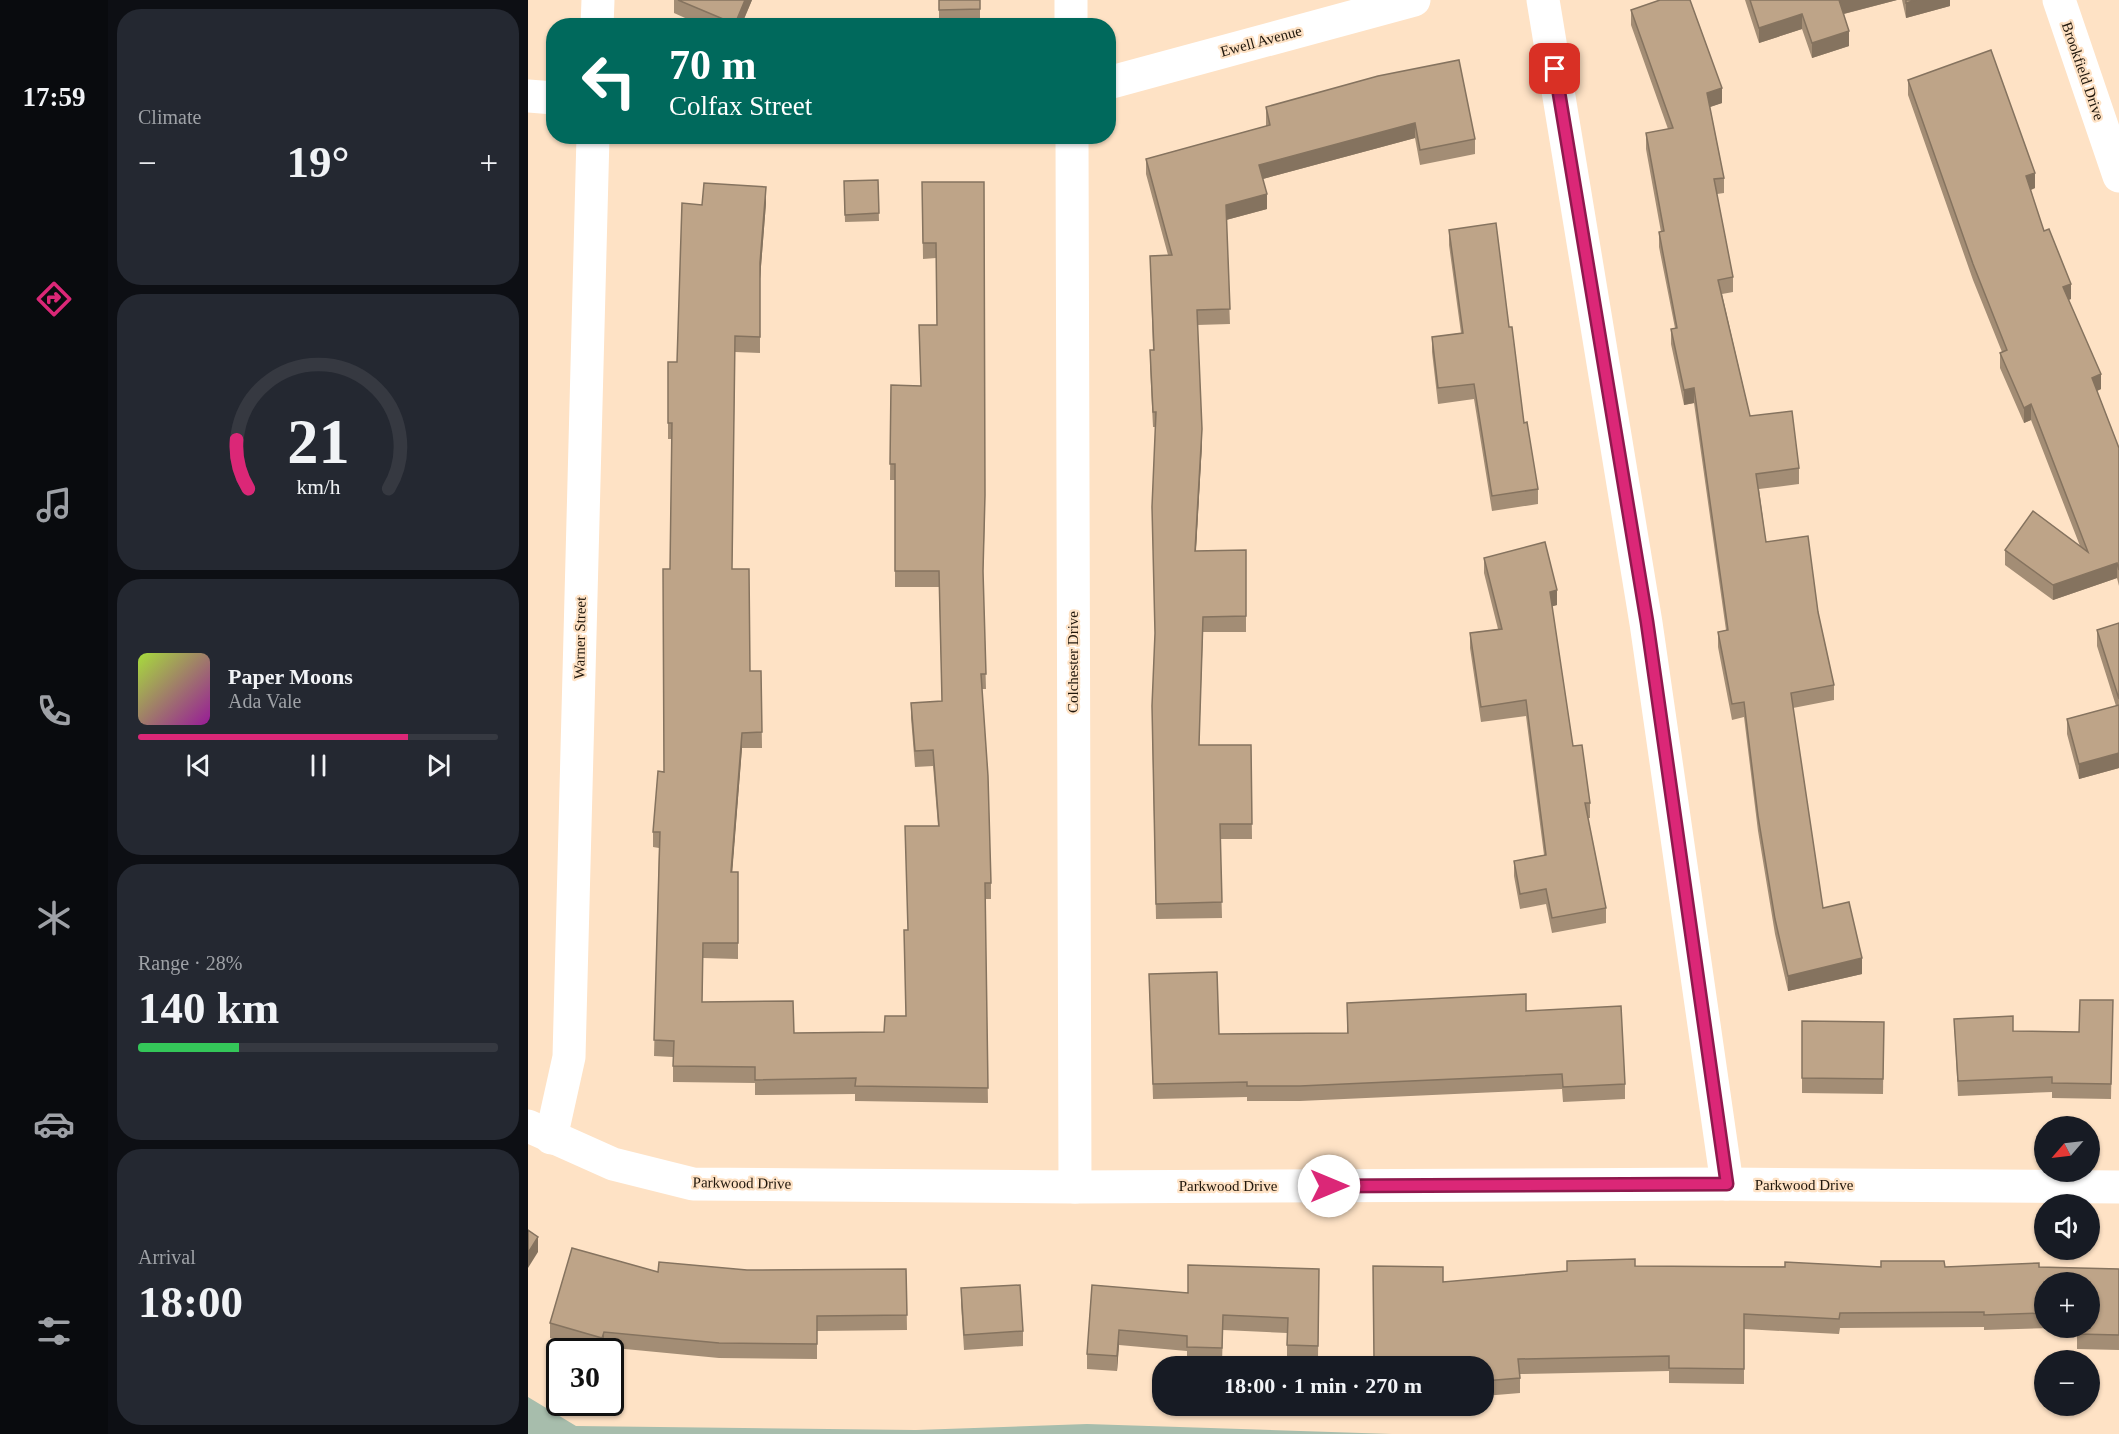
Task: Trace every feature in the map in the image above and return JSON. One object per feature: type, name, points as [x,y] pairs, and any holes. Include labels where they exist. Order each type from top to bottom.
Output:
[{"type":"street","points":[[597,18],[598,0]]},
{"type":"street","points":[[1071,0],[1071,18]]},
{"type":"street","name":"Ewell Avenue","points":[[1116,81],[1414,0]]},
{"type":"street","points":[[1543,0],[1647,622],[1727,1184]]},
{"type":"street","name":"Brookfield Drive","points":[[2059,0],[2119,176]]},
{"type":"street","points":[[528,96],[546,97]]},
{"type":"street","name":"Warner Street","points":[[539,1132],[569,1057],[593,144]]},
{"type":"street","name":"Colchester Drive","points":[[1071,144],[1075,1187]]},
{"type":"street","name":"Parkwood Drive","points":[[539,1132],[613,1164],[693,1184],[1075,1187],[1727,1184],[2119,1187]]},
{"type":"green space","points":[[528,1397],[546,1408],[546,1416],[559,1416],[576,1426],[916,1430],[1087,1424],[1392,1434],[528,1434]]},
{"type":"building","points":[[678,0],[745,0],[738,18],[721,18]]},
{"type":"building","points":[[939,0],[980,0],[980,9],[939,10]]},
{"type":"building","points":[[1660,0],[1690,0],[1722,88],[1707,93],[1724,178],[1714,179],[1733,277],[1718,280],[1750,416],[1792,411],[1799,468],[1756,474],[1766,542],[1808,536],[1818,612],[1834,685],[1791,693],[1823,908],[1849,902],[1862,958],[1788,976],[1775,919],[1758,816],[1744,702],[1732,704],[1718,632],[1728,630],[1694,388],[1684,390],[1671,329],[1677,328],[1659,232],[1664,231],[1646,133],[1673,128],[1631,10]]},
{"type":"building","points":[[1750,0],[1839,0],[1849,31],[1812,43],[1802,14],[1759,28]]},
{"type":"building","points":[[1991,50],[2035,173],[2026,176],[2044,231],[2049,229],[2071,284],[2063,287],[2101,374],[2092,378],[2119,448],[2119,570],[2117,563],[2053,585],[2005,550],[2033,511],[2088,552],[2031,404],[2024,408],[2000,353],[2007,350],[1973,264],[1908,80]]},
{"type":"building","points":[[1459,60],[1475,139],[1420,150],[1415,123],[1259,165],[1267,194],[1226,205],[1230,309],[1197,310],[1202,429],[1195,551],[1246,550],[1246,616],[1203,617],[1199,745],[1251,745],[1252,824],[1220,824],[1222,902],[1156,904],[1152,706],[1155,633],[1152,507],[1156,412],[1153,412],[1150,350],[1154,350],[1150,256],[1172,255],[1146,159],[1270,125],[1266,107],[1378,76]]},
{"type":"building","points":[[878,180],[879,213],[845,215],[844,181]]},
{"type":"building","points":[[922,182],[984,182],[985,495],[983,571],[986,674],[981,674],[988,776],[991,883],[985,883],[988,1088],[855,1086],[856,1078],[755,1080],[755,1067],[673,1066],[674,1041],[654,1040],[660,832],[653,832],[658,771],[664,772],[663,569],[670,569],[672,423],[668,423],[668,362],[677,362],[682,203],[702,205],[704,183],[766,187],[760,263],[760,337],[735,336],[732,569],[749,569],[750,671],[761,671],[762,732],[742,733],[731,872],[738,872],[738,943],[703,943],[702,1002],[793,1001],[794,1033],[884,1032],[885,1016],[906,1016],[904,930],[908,930],[905,826],[939,826],[933,750],[915,751],[911,703],[942,701],[939,571],[895,571],[895,464],[890,464],[891,385],[921,386],[919,325],[937,325],[936,243],[923,243]]},
{"type":"building","points":[[1496,223],[1524,423],[1527,422],[1538,489],[1492,496],[1474,384],[1438,388],[1432,337],[1463,333],[1449,230]]},
{"type":"building","points":[[1545,542],[1557,590],[1550,592],[1573,746],[1582,745],[1590,803],[1585,803],[1606,908],[1552,918],[1546,889],[1520,894],[1514,861],[1546,855],[1526,700],[1481,707],[1470,633],[1502,629],[1484,558]]},
{"type":"building","points":[[2119,623],[2119,699],[2097,630]]},
{"type":"building","points":[[2119,705],[2119,753],[2079,764],[2067,719]]},
{"type":"building","points":[[1217,972],[1219,1034],[1348,1033],[1347,1003],[1526,994],[1526,1011],[1621,1006],[1625,1084],[1563,1087],[1562,1074],[1300,1086],[1247,1086],[1247,1082],[1153,1084],[1149,974]]},
{"type":"building","points":[[2080,1000],[2113,1000],[2111,1084],[2052,1083],[2052,1077],[1958,1081],[1954,1019],[2013,1016],[2013,1031],[2079,1032]]},
{"type":"building","points":[[1802,1021],[1884,1022],[1883,1079],[1802,1078]]},
{"type":"building","points":[[528,1230],[538,1237],[528,1253]]},
{"type":"building","points":[[572,1248],[658,1272],[659,1262],[747,1270],[906,1269],[907,1315],[817,1316],[817,1344],[719,1343],[604,1332],[602,1338],[550,1323]]},
{"type":"building","points":[[1635,1259],[1635,1266],[1785,1267],[1785,1262],[1881,1267],[1881,1261],[1944,1261],[1945,1267],[2039,1263],[2039,1267],[2119,1269],[2119,1335],[2100,1335],[2100,1272],[2034,1272],[2034,1313],[1840,1313],[1839,1319],[1744,1314],[1744,1369],[1669,1368],[1669,1356],[1518,1359],[1520,1378],[1494,1380],[1494,1356],[1374,1356],[1373,1266],[1443,1267],[1443,1282],[1567,1271],[1567,1261]]},
{"type":"building","points":[[1188,1265],[1319,1269],[1318,1346],[1287,1345],[1288,1318],[1223,1315],[1222,1348],[1187,1347],[1187,1336],[1119,1330],[1117,1356],[1087,1354],[1092,1285],[1188,1293]]},
{"type":"building","points":[[1020,1285],[1023,1331],[964,1335],[961,1288]]},
{"type":"route","points":[[1329,1186],[1727,1184],[1647,622],[1555,69]]}]
